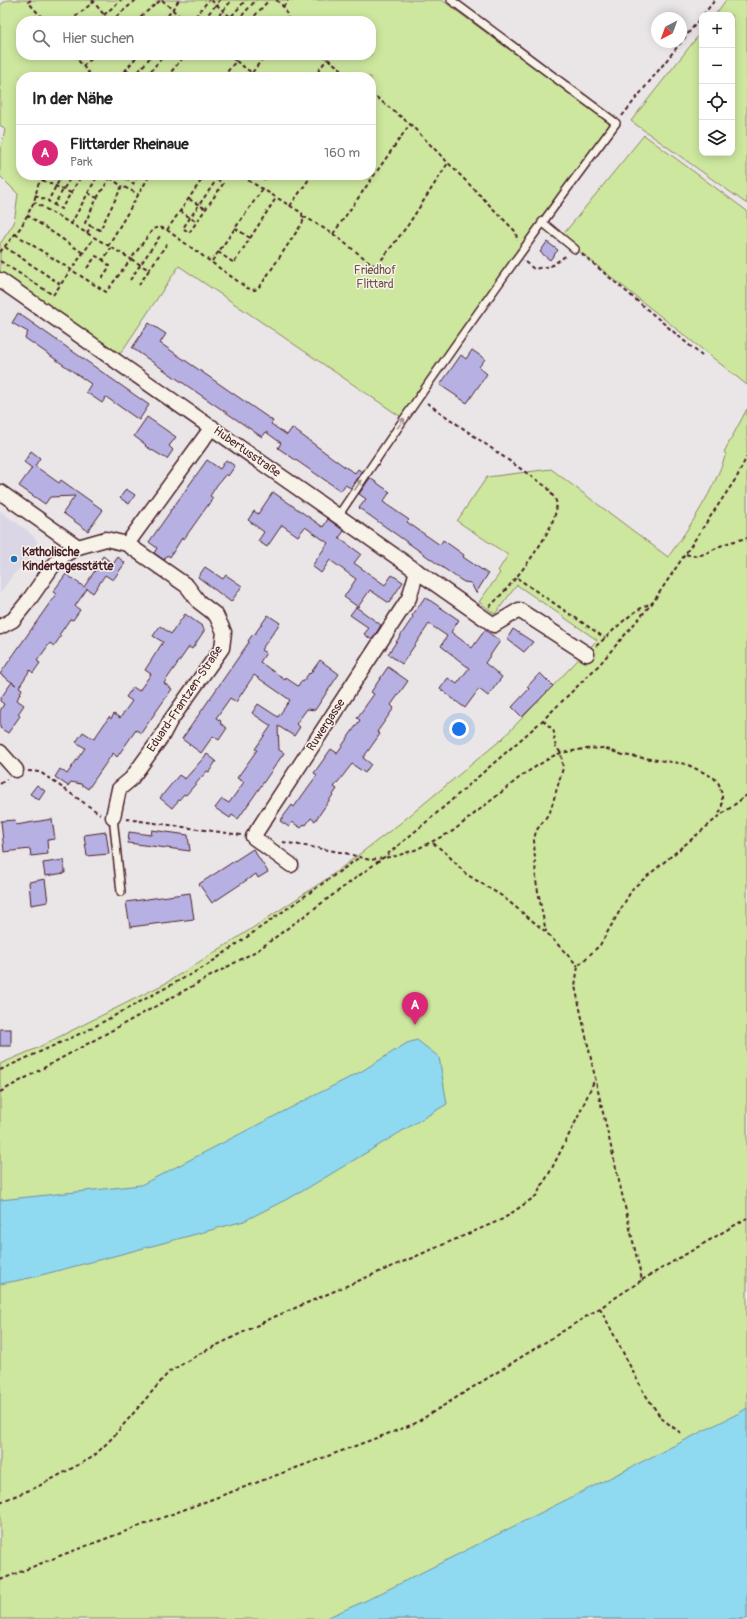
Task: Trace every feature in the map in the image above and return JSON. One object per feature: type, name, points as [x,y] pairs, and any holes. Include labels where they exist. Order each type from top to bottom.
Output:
[{"type":"street","name":"Hubertusstraße","points":[[0,280],[494,625],[519,610],[587,654]]},
{"type":"street","points":[[0,627],[13,620],[52,567],[64,555],[78,547],[106,539],[127,544],[212,427]]},
{"type":"street","points":[[0,492],[78,547]]},
{"type":"street","name":"Eduard-Frantzen-Straße","points":[[113,817],[119,789],[131,779],[222,648],[224,632],[216,615],[199,602],[187,586],[127,544]]},
{"type":"street","name":"Ruwergasse","points":[[253,837],[409,598],[417,571]]},
{"type":"street","points":[[0,752],[16,770]]},
{"type":"street","points":[[253,837],[292,865]]},
{"type":"lane","points":[[338,516],[468,326],[542,222],[616,123],[451,0]]},
{"type":"lane","points":[[542,222],[576,249]]},
{"type":"lane","points":[[113,817],[121,892]]},
{"type":"path","points":[[31,0],[28,2],[41,16]]},
{"type":"path","points":[[76,16],[96,0]]},
{"type":"path","points":[[93,1],[104,15],[121,0]]},
{"type":"path","points":[[116,16],[136,0]]},
{"type":"path","points":[[141,16],[162,0],[180,16]]},
{"type":"path","points":[[168,16],[179,0]]},
{"type":"path","points":[[199,16],[197,14],[210,0],[230,16]]},
{"type":"path","points":[[207,16],[220,0]]},
{"type":"path","points":[[218,16],[232,0]]},
{"type":"path","points":[[232,16],[246,0]]},
{"type":"path","points":[[241,16],[256,0]]},
{"type":"path","points":[[255,16],[269,0]]},
{"type":"path","points":[[276,0],[286,10],[287,16]]},
{"type":"path","points":[[283,6],[288,0]]},
{"type":"path","points":[[705,12],[715,0]]},
{"type":"path","points":[[616,123],[699,20]]},
{"type":"path","points":[[78,60],[88,72]]},
{"type":"path","points":[[83,66],[90,60]]},
{"type":"path","points":[[128,72],[126,70],[134,60]]},
{"type":"path","points":[[138,72],[148,60]]},
{"type":"path","points":[[150,72],[160,60]]},
{"type":"path","points":[[171,72],[181,60]]},
{"type":"path","points":[[253,72],[261,60]]},
{"type":"path","points":[[318,72],[326,60]]},
{"type":"path","points":[[328,60],[345,72]]},
{"type":"path","points":[[227,72],[236,61],[251,72]]},
{"type":"path","points":[[376,97],[410,124],[516,232],[518,256],[534,269],[551,266],[576,249],[702,356]]},
{"type":"path","points":[[376,173],[410,124]]},
{"type":"path","points":[[303,217],[333,234],[376,267],[408,225],[448,163]]},
{"type":"path","points":[[0,252],[15,234],[27,216],[34,202],[38,185],[42,180],[71,193]]},
{"type":"path","points":[[48,202],[59,180]]},
{"type":"path","points":[[54,205],[69,180]]},
{"type":"path","points":[[35,195],[61,209],[79,180]]},
{"type":"path","points":[[71,224],[95,180]]},
{"type":"path","points":[[109,180],[97,198],[85,223],[91,226],[100,230],[122,186]]},
{"type":"path","points":[[113,180],[138,194]]},
{"type":"path","points":[[127,180],[133,184],[136,180]]},
{"type":"path","points":[[108,246],[147,180]]},
{"type":"path","points":[[168,230],[202,180]]},
{"type":"path","points":[[217,180],[223,184],[206,209],[190,233],[183,228],[217,180]]},
{"type":"path","points":[[15,234],[106,292],[153,229],[160,228],[168,230],[247,288],[255,290],[261,285],[295,235],[303,222],[303,217],[302,213],[246,180]]},
{"type":"path","points":[[290,206],[308,180]]},
{"type":"path","points":[[333,234],[371,180]]},
{"type":"path","points":[[212,261],[262,190]]},
{"type":"path","points":[[88,193],[97,198]]},
{"type":"path","points":[[218,252],[234,263],[276,198]]},
{"type":"path","points":[[189,199],[206,209]]},
{"type":"path","points":[[34,202],[149,270]]},
{"type":"path","points":[[180,211],[197,222]]},
{"type":"path","points":[[27,216],[83,254]]},
{"type":"path","points":[[87,233],[91,226]]},
{"type":"path","points":[[235,228],[250,238]]},
{"type":"path","points":[[130,280],[160,236]]},
{"type":"path","points":[[0,261],[53,295],[94,238]]},
{"type":"path","points":[[139,285],[168,242]]},
{"type":"path","points":[[5,247],[61,284]]},
{"type":"path","points":[[102,260],[111,248]]},
{"type":"path","points":[[87,268],[96,256],[110,266],[102,278]]},
{"type":"path","points":[[419,397],[548,488],[556,502],[555,514],[545,536],[517,578],[489,608],[478,613]]},
{"type":"path","points":[[0,1092],[258,950],[384,858],[430,819],[543,720],[599,665],[653,602],[737,477],[747,456]]},
{"type":"path","points":[[686,554],[690,556],[705,554],[726,544],[747,538]]},
{"type":"path","points":[[517,578],[605,638]]},
{"type":"path","points":[[587,654],[629,617],[643,606],[653,602]]},
{"type":"path","points":[[543,720],[555,735],[554,740],[556,747],[561,753],[563,768],[550,812],[536,831],[534,840],[536,881],[546,932]]},
{"type":"path","points":[[276,841],[345,853],[370,860],[415,850],[453,830],[524,774],[561,753],[584,749],[604,748],[623,755],[686,764],[714,778],[722,795],[722,808],[717,818]]},
{"type":"path","points":[[0,784],[6,781],[16,770],[40,772],[98,813],[113,817],[253,837]]},
{"type":"path","points":[[642,1280],[575,986],[578,966],[600,945],[633,888],[747,795]]},
{"type":"path","points":[[432,842],[446,853],[466,874],[502,896],[546,932],[578,966]]},
{"type":"path","points":[[0,1070],[88,1030],[206,966],[360,857]]},
{"type":"path","points":[[0,1502],[37,1487],[92,1457],[112,1438],[169,1372],[199,1354],[274,1317],[503,1219],[536,1196],[578,1118],[595,1078]]},
{"type":"path","points":[[0,1580],[62,1555],[414,1424],[600,1308],[642,1280],[747,1218]]},
{"type":"path","points":[[600,1308],[643,1391],[661,1418],[682,1434]]},
{"type":"shaded area","name":"Katholische Kindertagesstätte","points":[[0,511],[28,531],[36,539],[39,549],[13,575],[0,593]]},
{"type":"green space","name":"Friedhof Flittard","points":[[7,0],[442,0],[610,124],[401,417],[179,266],[120,354],[0,274],[0,244],[14,223],[18,194],[0,176],[0,152],[5,130],[0,125],[0,5]]},
{"type":"green space","points":[[726,0],[747,0],[747,204],[631,121],[699,35],[699,156],[735,156],[735,12],[717,12]]},
{"type":"green space","points":[[644,135],[747,211],[747,385],[561,237]]},
{"type":"green space","points":[[747,409],[747,1619],[0,1619],[0,1064],[35,1049],[166,983],[328,878],[403,821],[502,739],[597,640],[517,585],[495,614],[479,602],[500,573],[498,571],[508,555],[457,521],[487,477],[551,469],[668,557],[708,495],[721,468],[726,454],[724,452]]},
{"type":"water","points":[[417,1040],[439,1057],[447,1104],[301,1192],[244,1221],[30,1278],[0,1284],[0,1200],[141,1185],[362,1071],[407,1043]]},
{"type":"water","points":[[747,1408],[747,1619],[324,1619],[367,1600]]},
{"type":"building","points":[[547,242],[558,250],[550,260],[540,252]]},
{"type":"building","points":[[18,313],[149,405],[139,420],[106,397],[102,403],[86,392],[91,384],[25,338],[28,332],[12,323]]},
{"type":"building","points":[[149,323],[166,334],[160,343],[273,421],[271,424],[287,435],[292,428],[345,467],[355,473],[358,469],[362,472],[351,488],[345,485],[341,491],[278,448],[281,443],[266,432],[262,437],[132,348]]},
{"type":"building","points":[[472,350],[485,359],[479,367],[487,374],[467,403],[440,385],[461,355],[466,359]]},
{"type":"building","points":[[147,417],[176,437],[169,446],[173,450],[167,459],[145,446],[146,445],[134,436]]},
{"type":"building","points":[[31,451],[40,458],[35,466],[59,483],[61,480],[103,510],[88,531],[63,513],[75,496],[50,497],[45,504],[19,486],[32,468],[24,462]]},
{"type":"building","points":[[207,460],[220,469],[226,460],[235,466],[228,476],[226,474],[217,485],[210,496],[213,498],[184,539],[182,538],[170,557],[167,555],[164,560],[154,553],[157,548],[149,542],[170,510]]},
{"type":"building","points":[[370,478],[390,492],[383,502],[409,520],[407,522],[440,545],[443,540],[464,555],[463,557],[488,574],[476,593],[471,583],[464,582],[456,577],[359,508],[366,499],[359,494]]},
{"type":"building","points":[[126,489],[135,495],[129,504],[120,498]]},
{"type":"building","points":[[273,492],[323,527],[328,519],[344,531],[339,538],[361,554],[354,563],[385,585],[392,575],[403,582],[389,603],[370,590],[358,607],[344,597],[356,579],[330,560],[321,573],[312,566],[328,543],[305,527],[298,536],[282,525],[267,547],[258,541],[264,532],[248,520],[254,511],[258,514]]},
{"type":"building","points":[[103,556],[113,564],[118,557],[125,563],[113,580],[105,575],[93,593],[86,588],[87,589],[75,606],[80,610],[73,620],[70,619],[59,635],[61,636],[54,646],[50,643],[37,661],[40,663],[33,673],[30,670],[19,687],[22,689],[17,700],[24,705],[18,714],[20,716],[8,733],[0,728],[0,711],[4,704],[0,701],[0,699],[12,682],[0,674],[56,594],[53,592],[66,574],[84,587]]},
{"type":"building","points":[[205,567],[223,579],[226,575],[242,586],[231,602],[198,577]]},
{"type":"building","points":[[425,597],[459,620],[451,632],[472,648],[485,630],[500,641],[485,663],[502,677],[488,696],[479,689],[465,708],[440,689],[448,678],[457,684],[469,668],[441,646],[447,636],[429,624],[402,664],[388,654]]},
{"type":"building","points":[[356,607],[381,625],[372,640],[364,634],[369,628],[350,615]]},
{"type":"building","points":[[185,614],[202,626],[204,631],[192,649],[189,647],[164,683],[172,689],[141,733],[136,730],[117,757],[113,753],[88,789],[81,784],[71,782],[68,786],[55,777],[60,769],[67,774],[85,748],[76,742],[83,732],[94,739],[109,717],[111,719],[114,714],[120,718],[132,701],[126,697],[133,687],[139,691],[151,674],[145,670],[163,642],[153,636],[160,626],[171,634]]},
{"type":"building","points":[[268,615],[280,623],[261,650],[266,653],[260,662],[285,680],[286,678],[298,686],[301,681],[303,682],[309,673],[310,674],[320,660],[339,674],[315,710],[307,709],[296,724],[300,727],[294,736],[278,726],[279,750],[284,753],[238,819],[232,815],[230,818],[215,808],[222,799],[229,803],[244,782],[237,778],[257,750],[255,749],[271,726],[252,713],[258,704],[278,717],[290,700],[254,675],[236,702],[230,698],[216,718],[227,728],[219,740],[213,736],[201,753],[182,739],[249,642],[248,641]]},
{"type":"building","points":[[513,629],[533,642],[524,652],[507,639]]},
{"type":"building","points":[[388,667],[408,681],[391,705],[394,708],[377,732],[380,734],[363,758],[371,764],[365,773],[352,764],[334,787],[337,789],[315,821],[311,818],[306,825],[304,824],[301,828],[292,822],[289,827],[280,821],[292,805],[294,807],[317,775],[314,773],[331,749],[337,753],[360,720],[357,718],[374,694],[371,692]]},
{"type":"building","points":[[540,673],[553,686],[522,717],[512,707],[529,689],[527,687]]},
{"type":"building","points":[[207,754],[216,761],[209,772],[207,771],[186,795],[184,794],[172,808],[160,798],[179,775],[185,779]]},
{"type":"building","points":[[37,785],[45,791],[39,800],[30,794]]},
{"type":"building","points":[[52,819],[55,839],[47,840],[48,854],[31,856],[30,849],[4,852],[1,821],[15,820],[16,825]]},
{"type":"building","points":[[152,830],[188,835],[190,851],[128,843],[129,832],[151,835]]},
{"type":"building","points":[[106,832],[109,854],[87,856],[84,835]]},
{"type":"building","points":[[253,849],[268,872],[258,878],[256,874],[212,903],[199,884]]},
{"type":"building","points":[[64,860],[65,873],[45,876],[43,863]]},
{"type":"building","points":[[45,879],[48,902],[31,905],[29,882]]},
{"type":"building","points":[[190,893],[194,919],[130,927],[126,902]]},
{"type":"building","points":[[0,1029],[11,1029],[11,1046],[0,1046]]},
{"type":"place","name":"Katholische Kindertagesstätte","points":[[14,559]]},
{"type":"place","name":"Flittarder Rheinaue","points":[[415,1025]]}]
